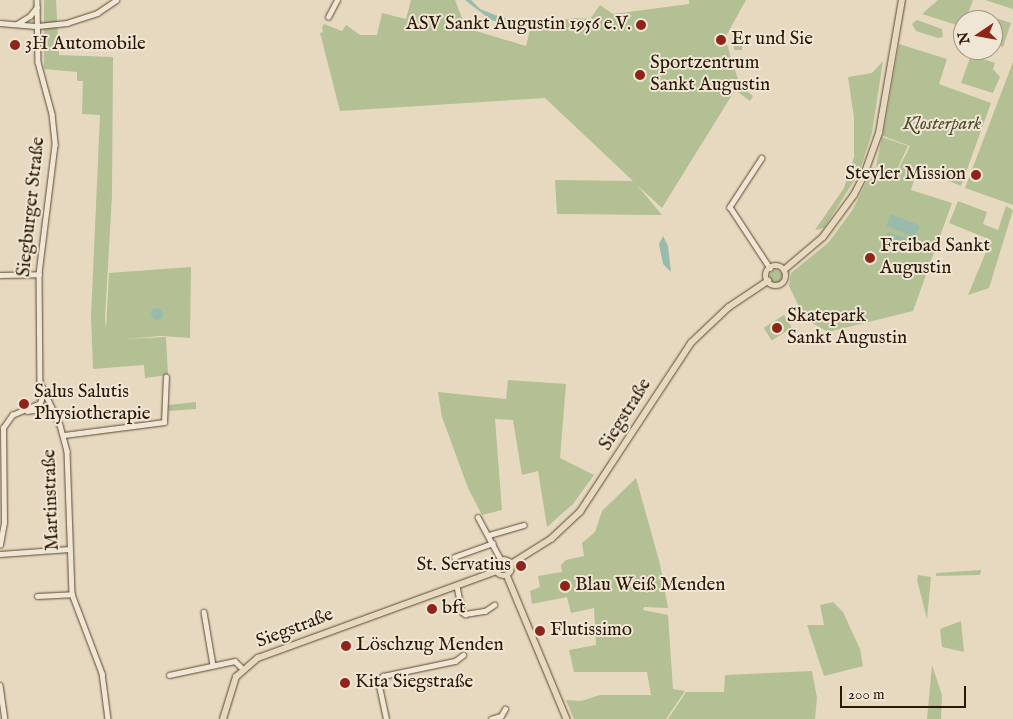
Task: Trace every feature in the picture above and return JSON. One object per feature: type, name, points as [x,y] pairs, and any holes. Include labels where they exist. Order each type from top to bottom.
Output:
[{"type":"main road","points":[[768,281],[767,273],[770,268],[779,267],[784,270],[823,237],[864,175],[879,132],[902,0]]},
{"type":"main road","name":"Siegstraße","points":[[511,564],[551,539],[580,512],[691,343],[729,307],[768,281],[774,286],[781,284],[786,276],[784,270]]},
{"type":"main road","points":[[507,575],[511,571],[511,564],[501,560],[496,564],[497,571],[507,575],[567,719]]},
{"type":"main road","name":"Siegstraße","points":[[223,719],[232,686],[243,669],[267,654],[497,571]]},
{"type":"street","name":"Siegburger Straße","points":[[37,0],[38,62],[52,114],[55,145],[39,274],[38,334],[43,392],[51,407]]},
{"type":"street","points":[[0,23],[38,26],[84,19],[116,0]]},
{"type":"street","points":[[328,17],[337,0]]},
{"type":"street","points":[[15,24],[30,16],[37,6]]},
{"type":"street","points":[[762,158],[730,207],[770,268]]},
{"type":"street","points":[[0,275],[39,274]]},
{"type":"street","points":[[64,435],[164,422],[166,377]]},
{"type":"street","points":[[0,545],[4,523],[2,482],[3,428],[6,421],[40,403],[43,392]]},
{"type":"street","points":[[21,412],[51,407]]},
{"type":"street","name":"Martinstraße","points":[[51,407],[64,435],[72,594],[102,673],[108,719]]},
{"type":"street","points":[[478,517],[501,560]]},
{"type":"street","points":[[489,536],[524,525]]},
{"type":"street","points":[[454,558],[493,543]]},
{"type":"street","points":[[0,554],[69,549]]},
{"type":"street","points":[[457,586],[462,612],[465,614],[485,610],[494,605]]},
{"type":"street","points":[[37,596],[72,594]]},
{"type":"street","points":[[204,612],[213,665]]},
{"type":"street","points":[[386,719],[378,680],[382,676],[455,661],[463,656]]},
{"type":"street","points":[[169,675],[235,661],[243,669]]},
{"type":"street","points":[[0,686],[5,719]]},
{"type":"street","points":[[491,719],[500,716],[505,709]]},
{"type":"green space","points":[[44,0],[56,0],[59,55],[113,57],[112,196],[106,329],[109,273],[191,267],[190,338],[161,336],[124,339],[166,337],[168,375],[145,378],[144,365],[93,369],[91,317],[100,115],[82,114],[83,81],[77,81],[77,72],[44,69]]},
{"type":"green space","points":[[411,0],[455,0],[466,28],[526,46],[531,26],[575,18],[590,19],[600,5],[613,14],[689,4],[689,0],[746,0],[725,38],[740,86],[753,96],[750,101],[735,90],[662,208],[637,185],[662,215],[557,214],[555,180],[633,181],[545,98],[340,111],[320,33],[323,32],[322,27],[324,24],[342,31],[346,25],[360,35],[377,35],[382,13],[406,19]]},
{"type":"green space","points":[[938,0],[973,0],[969,10],[953,10],[953,24],[922,14]]},
{"type":"green space","points":[[985,0],[1013,0],[1013,9]]},
{"type":"green space","points":[[917,20],[942,29],[943,37],[938,38],[916,31],[912,24]]},
{"type":"green space","points":[[1003,20],[1011,23],[1003,47]]},
{"type":"green space","points":[[734,31],[742,31],[742,50],[734,50]]},
{"type":"green space","name":"Freibad Sankt Augustin","points":[[899,44],[947,59],[939,84],[991,103],[961,186],[918,168],[911,190],[952,203],[913,311],[828,332],[805,319],[789,286],[791,273],[829,242],[853,209],[874,167],[895,176],[910,146],[883,136]]},
{"type":"green space","points":[[969,60],[986,60],[995,63],[993,69],[1000,77],[993,93],[961,83]]},
{"type":"green space","points":[[883,61],[872,133],[859,173],[824,228],[815,230],[844,188],[854,157],[854,118],[848,77],[872,73]]},
{"type":"green space","points":[[1013,62],[1013,205],[965,188]]},
{"type":"green space","points":[[882,137],[908,146],[895,174],[876,166]]},
{"type":"green space","points":[[958,201],[987,212],[983,224],[998,230],[1006,206],[1013,210],[989,288],[968,295],[991,240],[949,223]]},
{"type":"green space","points":[[774,270],[778,270],[782,276],[778,282],[774,282],[770,278],[770,274]]},
{"type":"green space","name":"Skatepark Sankt Augustin","points":[[784,315],[792,328],[772,340],[764,328]]},
{"type":"green space","points":[[508,380],[566,384],[560,458],[594,475],[573,504],[547,527],[538,471],[522,475],[513,420],[495,419],[502,510],[482,515],[468,488],[442,417],[438,392],[506,399]]},
{"type":"green space","points":[[196,402],[196,409],[169,411],[168,405]]},
{"type":"green space","points":[[636,478],[660,564],[668,608],[644,607],[643,610],[668,615],[673,689],[685,691],[666,719],[574,719],[566,700],[581,701],[600,695],[651,695],[647,672],[574,672],[569,650],[596,645],[594,608],[571,613],[567,597],[532,604],[530,591],[540,587],[538,576],[562,572],[561,565],[566,560],[584,556],[582,543],[595,532],[602,511]]},
{"type":"green space","points":[[981,570],[980,575],[936,576],[936,573]]},
{"type":"green space","points":[[918,575],[931,577],[927,619],[917,580]]},
{"type":"green space","points":[[833,602],[843,612],[860,649],[863,666],[824,676],[807,625],[824,625],[820,605]]},
{"type":"green space","points":[[961,621],[964,652],[942,647],[940,629]]},
{"type":"green space","points":[[932,665],[942,695],[941,719],[927,719]]},
{"type":"green space","points":[[812,671],[817,698],[815,719],[668,719],[686,692],[724,692],[725,675]]},
{"type":"shaded area","points":[[465,0],[471,0],[480,9],[503,18],[527,20],[528,25],[504,24],[491,20]]},
{"type":"shaded area","points":[[891,214],[920,226],[915,238],[886,226]]},
{"type":"shaded area","points":[[888,232],[906,238],[901,253],[892,250],[886,237]]},
{"type":"shaded area","points":[[663,236],[668,246],[671,272],[663,264],[659,244]]},
{"type":"shaded area","points":[[155,308],[159,308],[163,314],[159,320],[155,320],[151,316],[151,312]]},
{"type":"place","name":"ASV Sankt Augustin 1956 e.V.","points":[[641,25]]},
{"type":"place","name":"Er und Sie","points":[[721,40]]},
{"type":"place","name":"3H Automobile","points":[[15,45]]},
{"type":"place","name":"Sportzentrum Sankt Augustin","points":[[640,75]]},
{"type":"place","name":"Steyler Mission","points":[[976,175]]},
{"type":"place","name":"Freibad Sankt Augustin","points":[[870,258]]},
{"type":"place","name":"Skatepark Sankt Augustin","points":[[777,328]]},
{"type":"place","name":"Salus Salutis Physiotherapie","points":[[24,404]]},
{"type":"place","name":"St. Servatius","points":[[521,566]]},
{"type":"place","name":"Blau Weiß Menden","points":[[565,586]]},
{"type":"place","name":"bft","points":[[432,609]]},
{"type":"place","name":"Flutissimo","points":[[540,631]]},
{"type":"place","name":"Löschzug Menden","points":[[346,646]]},
{"type":"place","name":"Kita Siegstraße","points":[[345,683]]},
{"type":"park label","name":"Klosterpark","points":[[942,125]]}]
